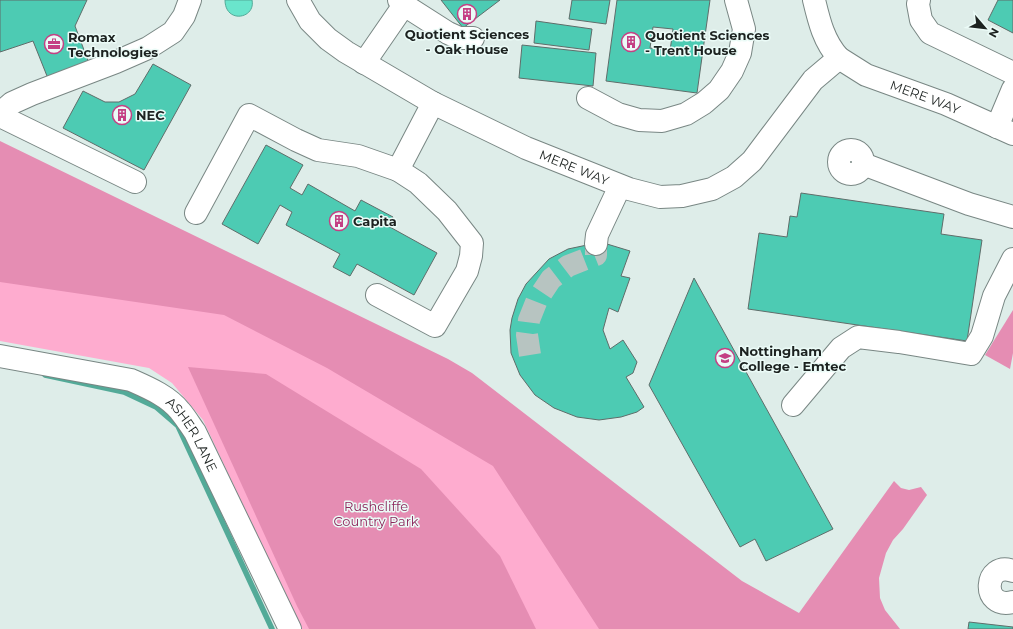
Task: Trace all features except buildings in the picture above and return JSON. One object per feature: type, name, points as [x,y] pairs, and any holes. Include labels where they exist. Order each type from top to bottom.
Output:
[{"type":"street","points":[[135,182],[0,115],[12,103],[148,48],[173,32],[184,16],[190,0]]},
{"type":"street","name":"MERE WAY","points":[[298,0],[310,21],[328,39],[346,52],[432,103],[526,148],[629,190],[660,196],[682,196],[712,189],[734,177],[752,162],[813,80],[838,58]]},
{"type":"street","points":[[588,98],[618,114],[640,120],[662,121],[686,114],[704,103],[719,90],[732,71],[740,53],[744,29],[736,0]]},
{"type":"street","name":"MERE WAY","points":[[814,0],[824,36],[831,51],[838,58],[866,75],[946,104],[1005,130]]},
{"type":"street","points":[[919,0],[918,4],[921,20],[930,33],[1013,73]]},
{"type":"street","points":[[364,62],[402,3],[448,33],[459,38],[473,38]]},
{"type":"street","points":[[1005,130],[1013,89]]},
{"type":"street","points":[[398,170],[432,103]]},
{"type":"street","points":[[196,212],[249,115],[318,150],[358,156],[398,170],[418,183],[447,211],[472,243],[471,256],[467,271],[435,326],[377,295]]},
{"type":"street","points":[[863,164],[969,204],[1013,216]]},
{"type":"street","points":[[596,244],[597,235],[620,186]]},
{"type":"street","points":[[793,405],[841,348],[858,337],[971,354],[982,336],[994,296],[1013,259]]},
{"type":"street","name":"ASHER LANE","points":[[0,356],[131,380],[164,396],[180,410],[195,432],[290,629]]},
{"type":"street","points":[[1013,571],[1004,569],[998,571],[990,580],[989,584],[992,596],[998,601],[1004,603],[1013,602]]},
{"type":"green space","points":[[0,141],[448,359],[472,373],[742,581],[799,613],[894,481],[901,488],[909,490],[921,487],[927,495],[903,529],[893,540],[886,553],[879,578],[880,598],[885,610],[900,629],[599,629],[493,466],[327,368],[224,315],[0,282]]},
{"type":"green space","name":"Rushcliffe Country Park","points":[[0,180],[422,403],[719,629],[301,629],[203,420],[172,383],[149,368],[0,341]]},
{"type":"green space","points":[[1013,310],[1013,353],[1010,369],[985,355]]},
{"type":"green space","points":[[188,367],[266,374],[421,469],[500,556],[536,629],[309,629],[297,606]]},
{"type":"shaded area","points":[[225,0],[252,0],[252,6],[245,15],[235,16],[226,8]]},
{"type":"waterway","points":[[45,375],[124,392],[156,407],[178,426],[272,629]]},
{"type":"tunnel","points":[[530,355],[527,335],[529,320],[537,300],[551,279],[568,266],[596,255],[596,244]]},
{"type":"place","name":"Quotient Sciences - Oak House","points":[[467,14]]},
{"type":"place","name":"Quotient Sciences - Trent House","points":[[631,42]]},
{"type":"place","name":"Romax Technologies","points":[[54,44]]},
{"type":"place","name":"NEC","points":[[122,115]]},
{"type":"place","name":"Capita","points":[[339,221]]},
{"type":"place","name":"Nottingham College - Emtec","points":[[725,358]]}]
